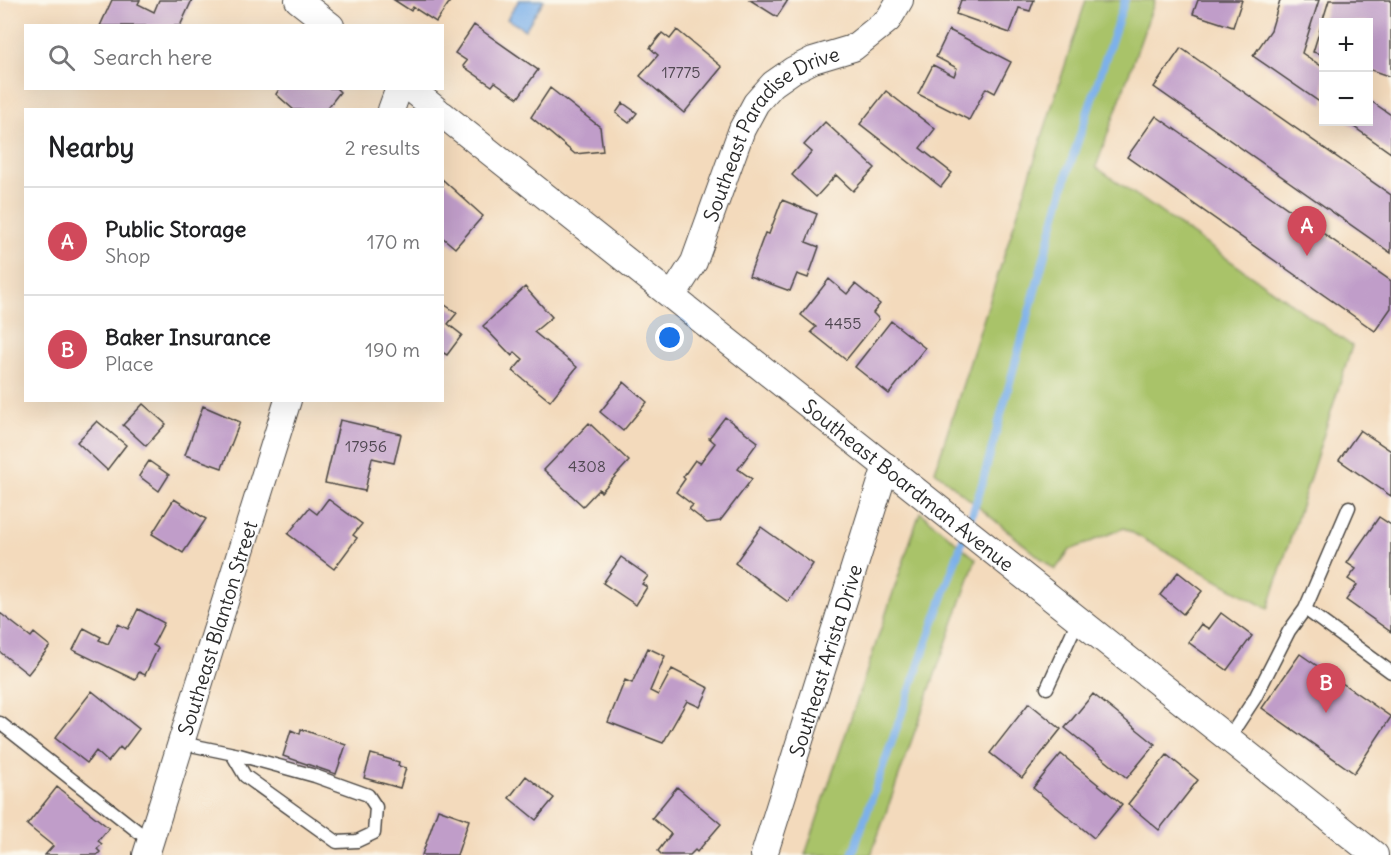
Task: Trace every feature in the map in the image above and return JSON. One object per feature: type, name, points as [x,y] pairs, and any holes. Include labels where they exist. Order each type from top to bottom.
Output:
[{"type":"street","points":[[298,0],[328,24]]},
{"type":"street","name":"Southeast Paradise Drive","points":[[673,295],[694,262],[742,129],[756,103],[773,84],[793,70],[813,60],[853,48],[888,20],[900,0]]},
{"type":"street","points":[[392,108],[398,90]]},
{"type":"street","points":[[412,90],[435,108]]},
{"type":"street","name":"Southeast Boardman Avenue","points":[[444,116],[673,295],[1375,855]]},
{"type":"street","name":"Southeast Blanton Street","points":[[148,848],[287,402]]},
{"type":"street","name":"Southeast Arista Drive","points":[[764,855],[886,466]]},
{"type":"lane","points":[[1228,739],[1255,698],[1289,632],[1305,609],[1349,507]]},
{"type":"lane","points":[[1305,609],[1391,672]]},
{"type":"lane","points":[[1047,688],[1073,631],[1080,621]]},
{"type":"lane","points":[[0,723],[148,848]]},
{"type":"lane","points":[[181,743],[232,754],[315,776],[368,795],[376,807],[374,833],[357,841],[337,842],[245,776],[232,754]]},
{"type":"green space","points":[[1086,0],[1155,0],[1096,167],[1352,346],[1268,609],[1124,528],[1070,550],[1055,570],[935,471]]},
{"type":"green space","points":[[920,512],[976,559],[871,855],[805,855]]},
{"type":"water","points":[[519,0],[544,0],[525,30],[507,19]]},
{"type":"building","points":[[112,0],[140,0],[138,4],[154,12],[159,0],[192,0],[181,24],[101,24]]},
{"type":"building","points":[[394,0],[451,0],[436,22],[413,7],[411,11]]},
{"type":"building","points":[[750,0],[788,0],[777,17]]},
{"type":"building","points":[[961,0],[1034,0],[1030,11],[1019,8],[1010,33],[956,14]]},
{"type":"building","points":[[1198,0],[1242,0],[1233,27],[1193,14]]},
{"type":"building","points":[[1280,0],[1319,0],[1302,53],[1319,65],[1319,102],[1253,56],[1271,30]]},
{"type":"building","points":[[1329,0],[1391,0],[1391,77],[1373,71],[1373,18],[1323,18]]},
{"type":"building","points":[[474,25],[538,70],[518,98],[495,82],[492,86],[463,66],[467,61],[455,53]]},
{"type":"building","points":[[677,30],[722,67],[684,113],[640,76],[658,55],[650,48],[662,33],[670,39]]},
{"type":"building","points":[[949,30],[1011,62],[995,93],[986,88],[969,120],[918,94],[933,65],[954,76],[957,68],[936,57]]},
{"type":"building","points":[[1319,32],[1319,54],[1313,52]]},
{"type":"building","points":[[1181,48],[1391,195],[1391,253],[1154,87]]},
{"type":"building","points":[[550,88],[600,127],[603,151],[575,154],[531,117]]},
{"type":"building","points":[[279,90],[338,90],[340,92],[328,108],[292,108],[276,94]]},
{"type":"building","points":[[886,91],[935,129],[920,148],[952,173],[941,187],[860,124]]},
{"type":"building","points":[[1373,102],[1391,115],[1391,153],[1353,126],[1373,126]]},
{"type":"building","points":[[623,103],[637,113],[629,123],[616,113]]},
{"type":"building","points":[[1156,116],[1391,281],[1391,308],[1375,331],[1127,157]]},
{"type":"building","points":[[825,122],[875,168],[853,191],[836,175],[816,197],[792,175],[812,152],[804,145]]},
{"type":"building","points":[[444,181],[483,216],[455,248],[444,239]]},
{"type":"building","points":[[782,200],[817,214],[806,242],[819,247],[808,278],[797,274],[790,291],[749,276],[765,233],[769,234]]},
{"type":"building","points":[[829,279],[847,294],[855,284],[880,304],[873,313],[879,319],[846,360],[811,332],[816,327],[801,315]]},
{"type":"building","points":[[525,287],[552,317],[534,332],[577,367],[550,401],[513,371],[523,359],[515,352],[512,356],[483,326]]},
{"type":"building","points":[[444,304],[457,313],[448,324],[462,335],[447,355],[444,353]]},
{"type":"building","points":[[891,321],[925,348],[889,394],[855,367]]},
{"type":"building","points":[[624,382],[647,402],[623,431],[600,412]]},
{"type":"building","points":[[143,404],[166,424],[146,446],[123,425]]},
{"type":"building","points":[[203,406],[240,422],[222,468],[185,455]]},
{"type":"building","points":[[725,417],[758,442],[738,469],[752,479],[720,521],[707,523],[689,509],[693,505],[676,492],[695,460],[700,463],[715,443],[709,438]]},
{"type":"building","points":[[340,420],[401,434],[394,463],[372,458],[365,491],[325,483]]},
{"type":"building","points":[[97,421],[126,445],[107,470],[77,442]]},
{"type":"building","points":[[589,423],[629,461],[601,492],[599,489],[583,506],[544,470]]},
{"type":"building","points":[[1360,430],[1391,451],[1391,496],[1339,460]]},
{"type":"building","points":[[149,461],[169,475],[159,491],[139,476]]},
{"type":"building","points":[[174,499],[206,519],[183,553],[152,534]]},
{"type":"building","points":[[328,499],[362,524],[353,535],[357,538],[334,569],[288,534],[309,508],[317,514]]},
{"type":"building","points":[[1379,517],[1391,525],[1391,632],[1346,600],[1357,585],[1348,579],[1356,569],[1347,563]]},
{"type":"building","points":[[761,527],[813,564],[788,602],[735,563]]},
{"type":"building","points":[[621,557],[648,576],[642,584],[647,587],[636,605],[603,583]]},
{"type":"building","points":[[1178,572],[1202,591],[1183,614],[1160,595]]},
{"type":"building","points":[[138,609],[164,623],[153,645],[158,648],[145,675],[139,672],[135,680],[73,650],[84,628],[101,637],[99,640],[108,644],[118,624],[128,629]]},
{"type":"building","points":[[0,613],[31,637],[34,633],[50,646],[28,674],[0,652]]},
{"type":"building","points":[[1221,613],[1252,636],[1227,670],[1188,642],[1201,624],[1209,629]]},
{"type":"building","points":[[648,648],[665,656],[650,691],[658,695],[672,669],[709,688],[700,707],[687,701],[663,743],[608,722],[625,680],[632,683]]},
{"type":"building","points":[[1300,654],[1391,717],[1354,773],[1262,708]]},
{"type":"building","points":[[92,691],[139,729],[123,750],[120,747],[108,762],[96,751],[87,763],[55,738]]},
{"type":"building","points":[[1093,694],[1155,744],[1127,778],[1065,728]]},
{"type":"building","points":[[1029,703],[1061,729],[1022,778],[990,753]]},
{"type":"building","points":[[301,729],[346,745],[336,774],[283,756],[291,730],[300,734]]},
{"type":"building","points":[[371,754],[399,762],[398,766],[406,768],[400,788],[364,778]]},
{"type":"building","points":[[1061,754],[1122,804],[1094,838],[1033,788]]},
{"type":"building","points":[[1167,755],[1198,780],[1159,830],[1128,804]]},
{"type":"building","points":[[526,776],[554,798],[536,820],[509,798]]},
{"type":"building","points":[[57,787],[109,828],[98,841],[102,844],[97,849],[100,852],[97,855],[45,855],[53,846],[27,825]]},
{"type":"building","points":[[677,787],[721,824],[697,852],[695,850],[690,855],[662,855],[658,851],[671,834],[652,818]]},
{"type":"building","points":[[438,809],[469,820],[457,855],[422,855]]},
{"type":"waterway","points":[[852,855],[980,491],[1068,171],[1125,0]]},
{"type":"place","name":"Public Storage","points":[[1307,256]]},
{"type":"place","name":"Baker Insurance","points":[[1326,713]]}]
